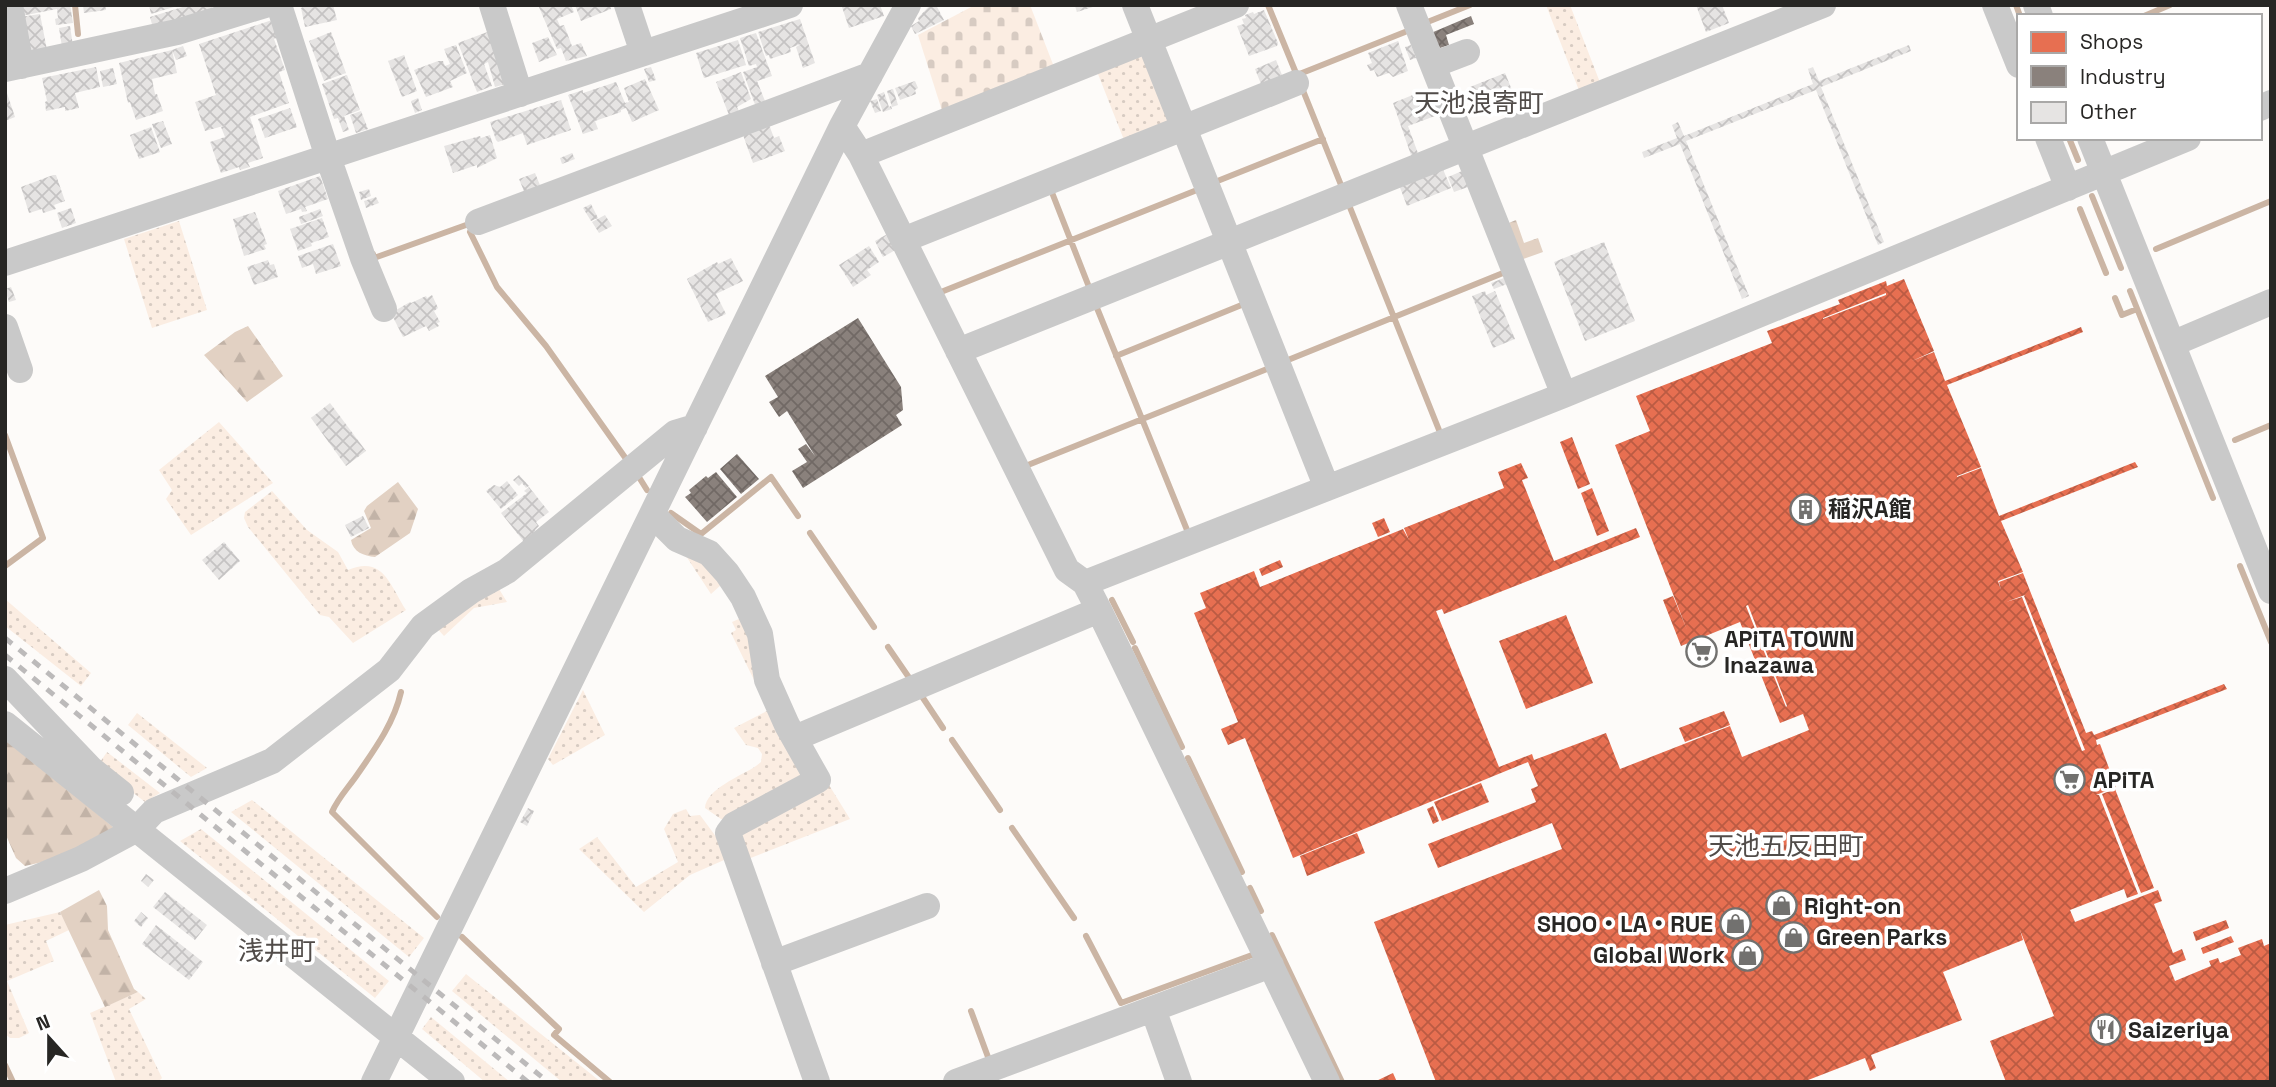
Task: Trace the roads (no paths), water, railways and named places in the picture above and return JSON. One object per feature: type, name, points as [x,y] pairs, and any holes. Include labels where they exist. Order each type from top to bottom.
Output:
[{"type":"street","points":[[10,5],[13,67],[177,32],[265,5]]},
{"type":"street","points":[[279,5],[328,157],[384,309]]},
{"type":"street","points":[[492,5],[520,94]]},
{"type":"street","points":[[627,5],[643,54]]},
{"type":"street","points":[[5,263],[643,54],[746,12],[790,5]]},
{"type":"street","points":[[374,1082],[842,127],[908,5]]},
{"type":"street","points":[[1135,5],[1327,488]]},
{"type":"street","points":[[861,155],[1236,5]]},
{"type":"street","points":[[1409,5],[1564,395]]},
{"type":"street","points":[[958,351],[1823,5]]},
{"type":"street","points":[[1995,5],[2017,60]]},
{"type":"street","points":[[1433,65],[1467,51]]},
{"type":"street","points":[[478,222],[870,75]]},
{"type":"street","points":[[903,240],[1296,83]]},
{"type":"street","points":[[842,127],[861,155],[1068,570],[1085,583],[1099,610],[1327,1082]]},
{"type":"street","points":[[2049,140],[2068,188]]},
{"type":"street","points":[[2091,140],[2172,344],[2261,539],[2271,591]]},
{"type":"street","points":[[1085,583],[1564,395],[2183,140]]},
{"type":"street","points":[[2172,344],[2271,302]]},
{"type":"street","points":[[5,327],[20,370]]},
{"type":"street","points":[[5,891],[81,859],[143,822],[154,811],[272,761],[389,670],[423,626],[471,591],[507,571],[675,433],[695,427]]},
{"type":"street","points":[[652,514],[677,539],[709,554],[727,573],[743,597],[760,634],[766,680],[818,780],[734,825],[728,833],[817,1082]]},
{"type":"street","points":[[795,738],[1099,610]]},
{"type":"street","points":[[5,679],[143,822]]},
{"type":"street","points":[[5,724],[143,822],[452,1082]]},
{"type":"street","points":[[774,963],[927,906]]},
{"type":"street","points":[[956,1082],[1272,965]]},
{"type":"street","points":[[1153,1009],[1179,1082]]},
{"type":"waterway","points":[[75,5],[78,34]]},
{"type":"waterway","points":[[1268,5],[1298,78]]},
{"type":"waterway","points":[[1425,23],[1470,5]]},
{"type":"waterway","points":[[2016,5],[2019,14]]},
{"type":"waterway","points":[[2149,14],[2170,5]]},
{"type":"waterway","points":[[1297,75],[1405,32]]},
{"type":"waterway","points":[[1302,88],[1341,185]]},
{"type":"waterway","points":[[1215,182],[1323,139]]},
{"type":"waterway","points":[[2070,140],[2078,160]]},
{"type":"waterway","points":[[1051,190],[1089,287]]},
{"type":"waterway","points":[[936,294],[1197,190]]},
{"type":"waterway","points":[[2092,196],[2121,268]]},
{"type":"waterway","points":[[2156,249],[2271,201]]},
{"type":"waterway","points":[[1349,205],[1439,430]]},
{"type":"waterway","points":[[2080,209],[2106,273]]},
{"type":"waterway","points":[[373,254],[374,258],[466,225]]},
{"type":"waterway","points":[[470,232],[497,287],[546,346],[629,463]]},
{"type":"waterway","points":[[1288,360],[1503,273]]},
{"type":"waterway","points":[[2130,291],[2213,498]]},
{"type":"waterway","points":[[2115,298],[2122,315],[2137,309]]},
{"type":"waterway","points":[[1116,356],[1244,304]]},
{"type":"waterway","points":[[1097,308],[1187,530]]},
{"type":"waterway","points":[[1023,467],[1267,369]]},
{"type":"waterway","points":[[2235,440],[2271,425]]},
{"type":"waterway","points":[[5,435],[43,538],[5,566]]},
{"type":"waterway","points":[[637,474],[647,490]]},
{"type":"waterway","points":[[671,513],[701,534],[771,477],[798,516]]},
{"type":"waterway","points":[[810,533],[874,627]]},
{"type":"waterway","points":[[2240,566],[2271,642]]},
{"type":"waterway","points":[[1112,600],[1133,642]]},
{"type":"waterway","points":[[888,647],[910,679]]},
{"type":"waterway","points":[[1135,648],[1182,747]]},
{"type":"waterway","points":[[401,692],[383,735],[332,812],[437,917]]},
{"type":"waterway","points":[[923,698],[943,728]]},
{"type":"waterway","points":[[952,740],[1000,810]]},
{"type":"waterway","points":[[1188,758],[1242,872]]},
{"type":"waterway","points":[[1012,828],[1074,918]]},
{"type":"waterway","points":[[1250,888],[1261,911]]},
{"type":"waterway","points":[[1272,935],[1342,1082]]},
{"type":"waterway","points":[[1086,936],[1121,1003],[1252,955]]},
{"type":"waterway","points":[[462,937],[559,1029],[554,1035],[610,1082]]},
{"type":"waterway","points":[[971,1011],[988,1057]]},
{"type":"waterway","points":[[5,1065],[13,1082]]},
{"type":"railway","points":[[5,638],[548,1082]]},
{"type":"railway","points":[[5,655],[528,1082]]},
{"type":"place","name":"稲沢A館","points":[[1805,509]]},
{"type":"place","name":"APiTA TOWN Inazawa","points":[[1701,652]]},
{"type":"place","name":"APiTA","points":[[2070,780]]},
{"type":"place","name":"Right-on","points":[[1781,906]]},
{"type":"place","name":"SHOO・LA・RUE","points":[[1736,924]]},
{"type":"place","name":"Green Parks","points":[[1793,937]]},
{"type":"place","name":"Global Work","points":[[1748,955]]},
{"type":"place","name":"Saizeriya","points":[[2105,1030]]},
{"type":"district","name":"天池浪寄町","points":[[1479,103]]},
{"type":"district","name":"天池五反田町","points":[[1786,846]]},
{"type":"district","name":"浅井町","points":[[277,951]]}]
